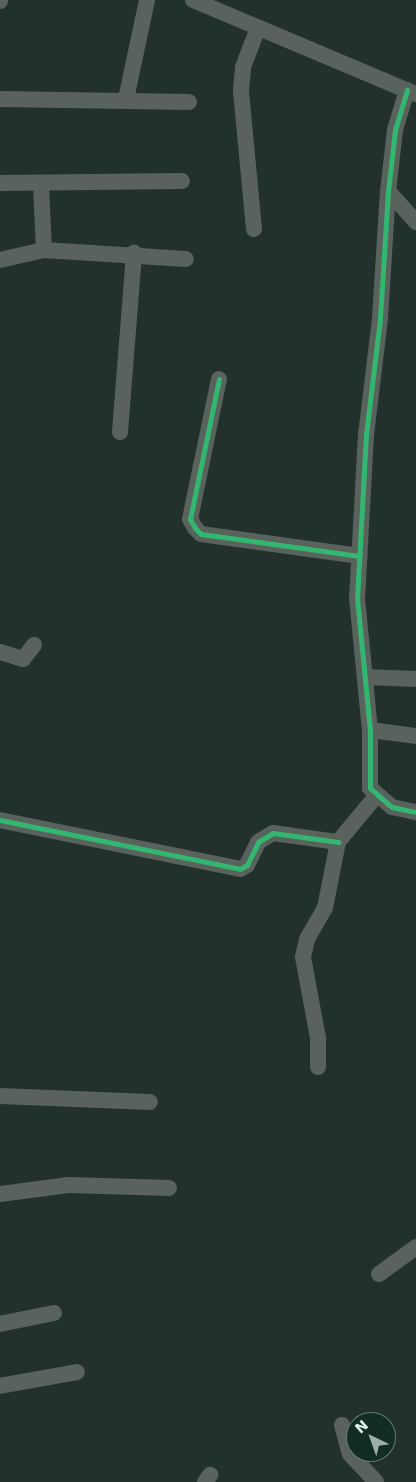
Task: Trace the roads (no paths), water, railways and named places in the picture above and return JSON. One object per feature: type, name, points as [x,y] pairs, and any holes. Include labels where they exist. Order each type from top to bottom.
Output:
[{"type":"street","points":[[126,99],[147,0]]},
{"type":"street","points":[[193,0],[412,92],[395,130],[388,191],[359,556],[358,631],[370,730],[367,767],[376,796],[392,807],[416,812]]},
{"type":"street","points":[[254,230],[241,91],[244,67],[258,28]]},
{"type":"street","points":[[0,99],[126,99],[189,102]]},
{"type":"street","points":[[0,183],[42,185],[182,181]]},
{"type":"street","points":[[42,185],[44,250]]},
{"type":"street","points":[[388,191],[416,222]]},
{"type":"street","points":[[0,260],[44,250],[186,258]]},
{"type":"street","points":[[120,432],[134,254]]},
{"type":"street","points":[[219,380],[190,519],[195,528],[201,534],[359,556]]},
{"type":"street","points":[[0,652],[23,659],[34,645]]},
{"type":"street","points":[[364,676],[416,679]]},
{"type":"street","points":[[370,730],[416,736]]},
{"type":"street","points":[[318,1067],[318,1038],[303,958],[307,939],[325,908],[338,842],[376,796]]},
{"type":"street","points":[[0,820],[240,869],[247,865],[258,842],[272,833],[338,842]]},
{"type":"street","points":[[0,1096],[150,1102]]},
{"type":"street","points":[[0,1194],[68,1185],[169,1188]]},
{"type":"street","points":[[379,1274],[416,1247]]},
{"type":"street","points":[[0,1324],[54,1314]]},
{"type":"street","points":[[0,1386],[76,1372]]},
{"type":"street","points":[[342,1425],[350,1454],[374,1481]]}]
